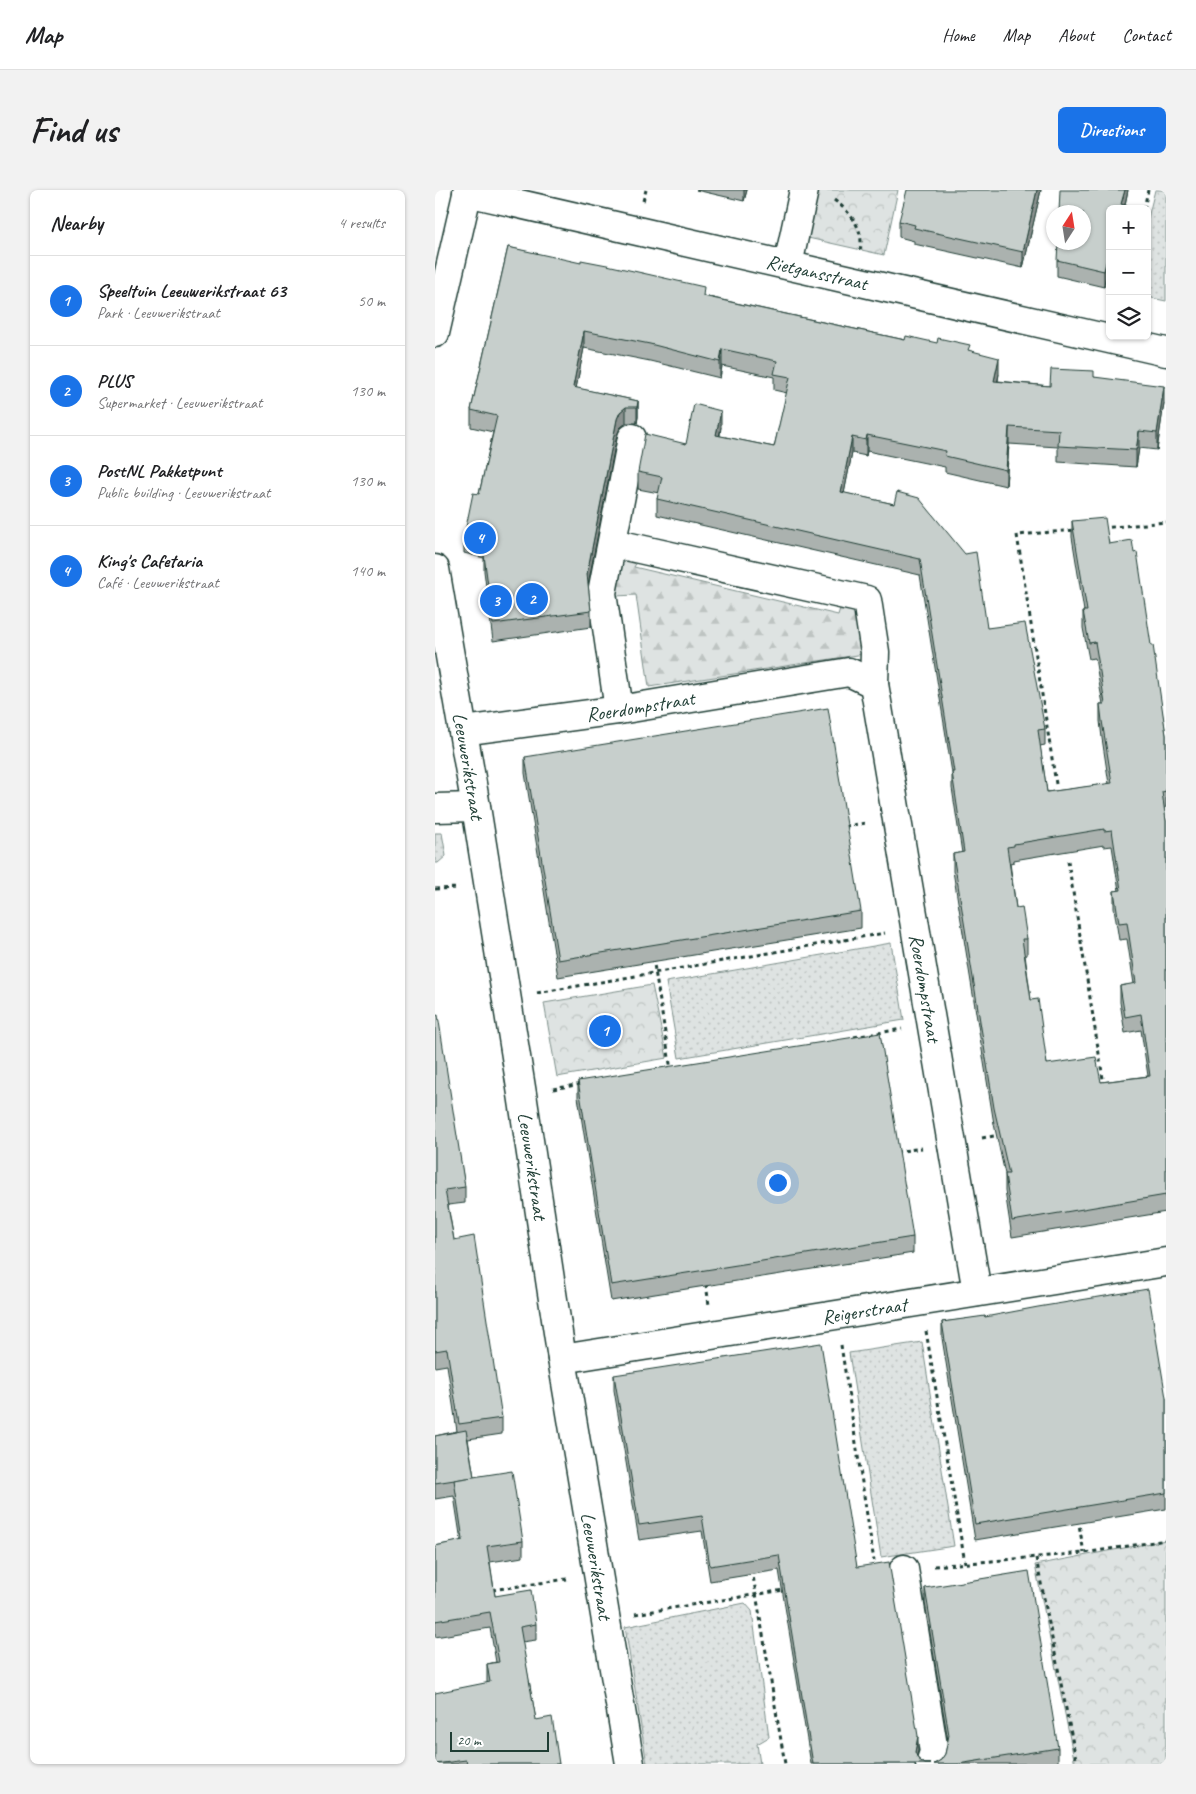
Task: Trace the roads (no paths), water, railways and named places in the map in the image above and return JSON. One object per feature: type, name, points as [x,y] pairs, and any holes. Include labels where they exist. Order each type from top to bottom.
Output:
[{"type":"street","name":"Rietgansstraat","points":[[468,191],[1166,352]]},
{"type":"street","points":[[435,332],[468,191]]},
{"type":"street","points":[[788,265],[803,192]]},
{"type":"street","points":[[619,710],[603,594],[632,438]]},
{"type":"street","name":"Roerdompstraat","points":[[626,546],[867,600],[875,652],[875,684],[977,1292]]},
{"type":"street","name":"Leeuwerikstraat","points":[[435,569],[476,807],[562,1359],[630,1764]]},
{"type":"street","name":"Roerdompstraat","points":[[463,731],[619,710],[849,672],[875,684]]},
{"type":"street","points":[[435,808],[476,807]]},
{"type":"street","name":"Reigerstraat","points":[[562,1359],[1166,1262]]},
{"type":"street","points":[[904,1570],[934,1752],[930,1764]]},
{"type":"place","name":"King's Cafetaria","points":[[480,538]]},
{"type":"place","name":"PLUS","points":[[532,599]]},
{"type":"place","name":"PostNL Pakketpunt","points":[[496,601]]},
{"type":"place","name":"Speeltuin Leeuwerikstraat 63","points":[[605,1031]]}]
